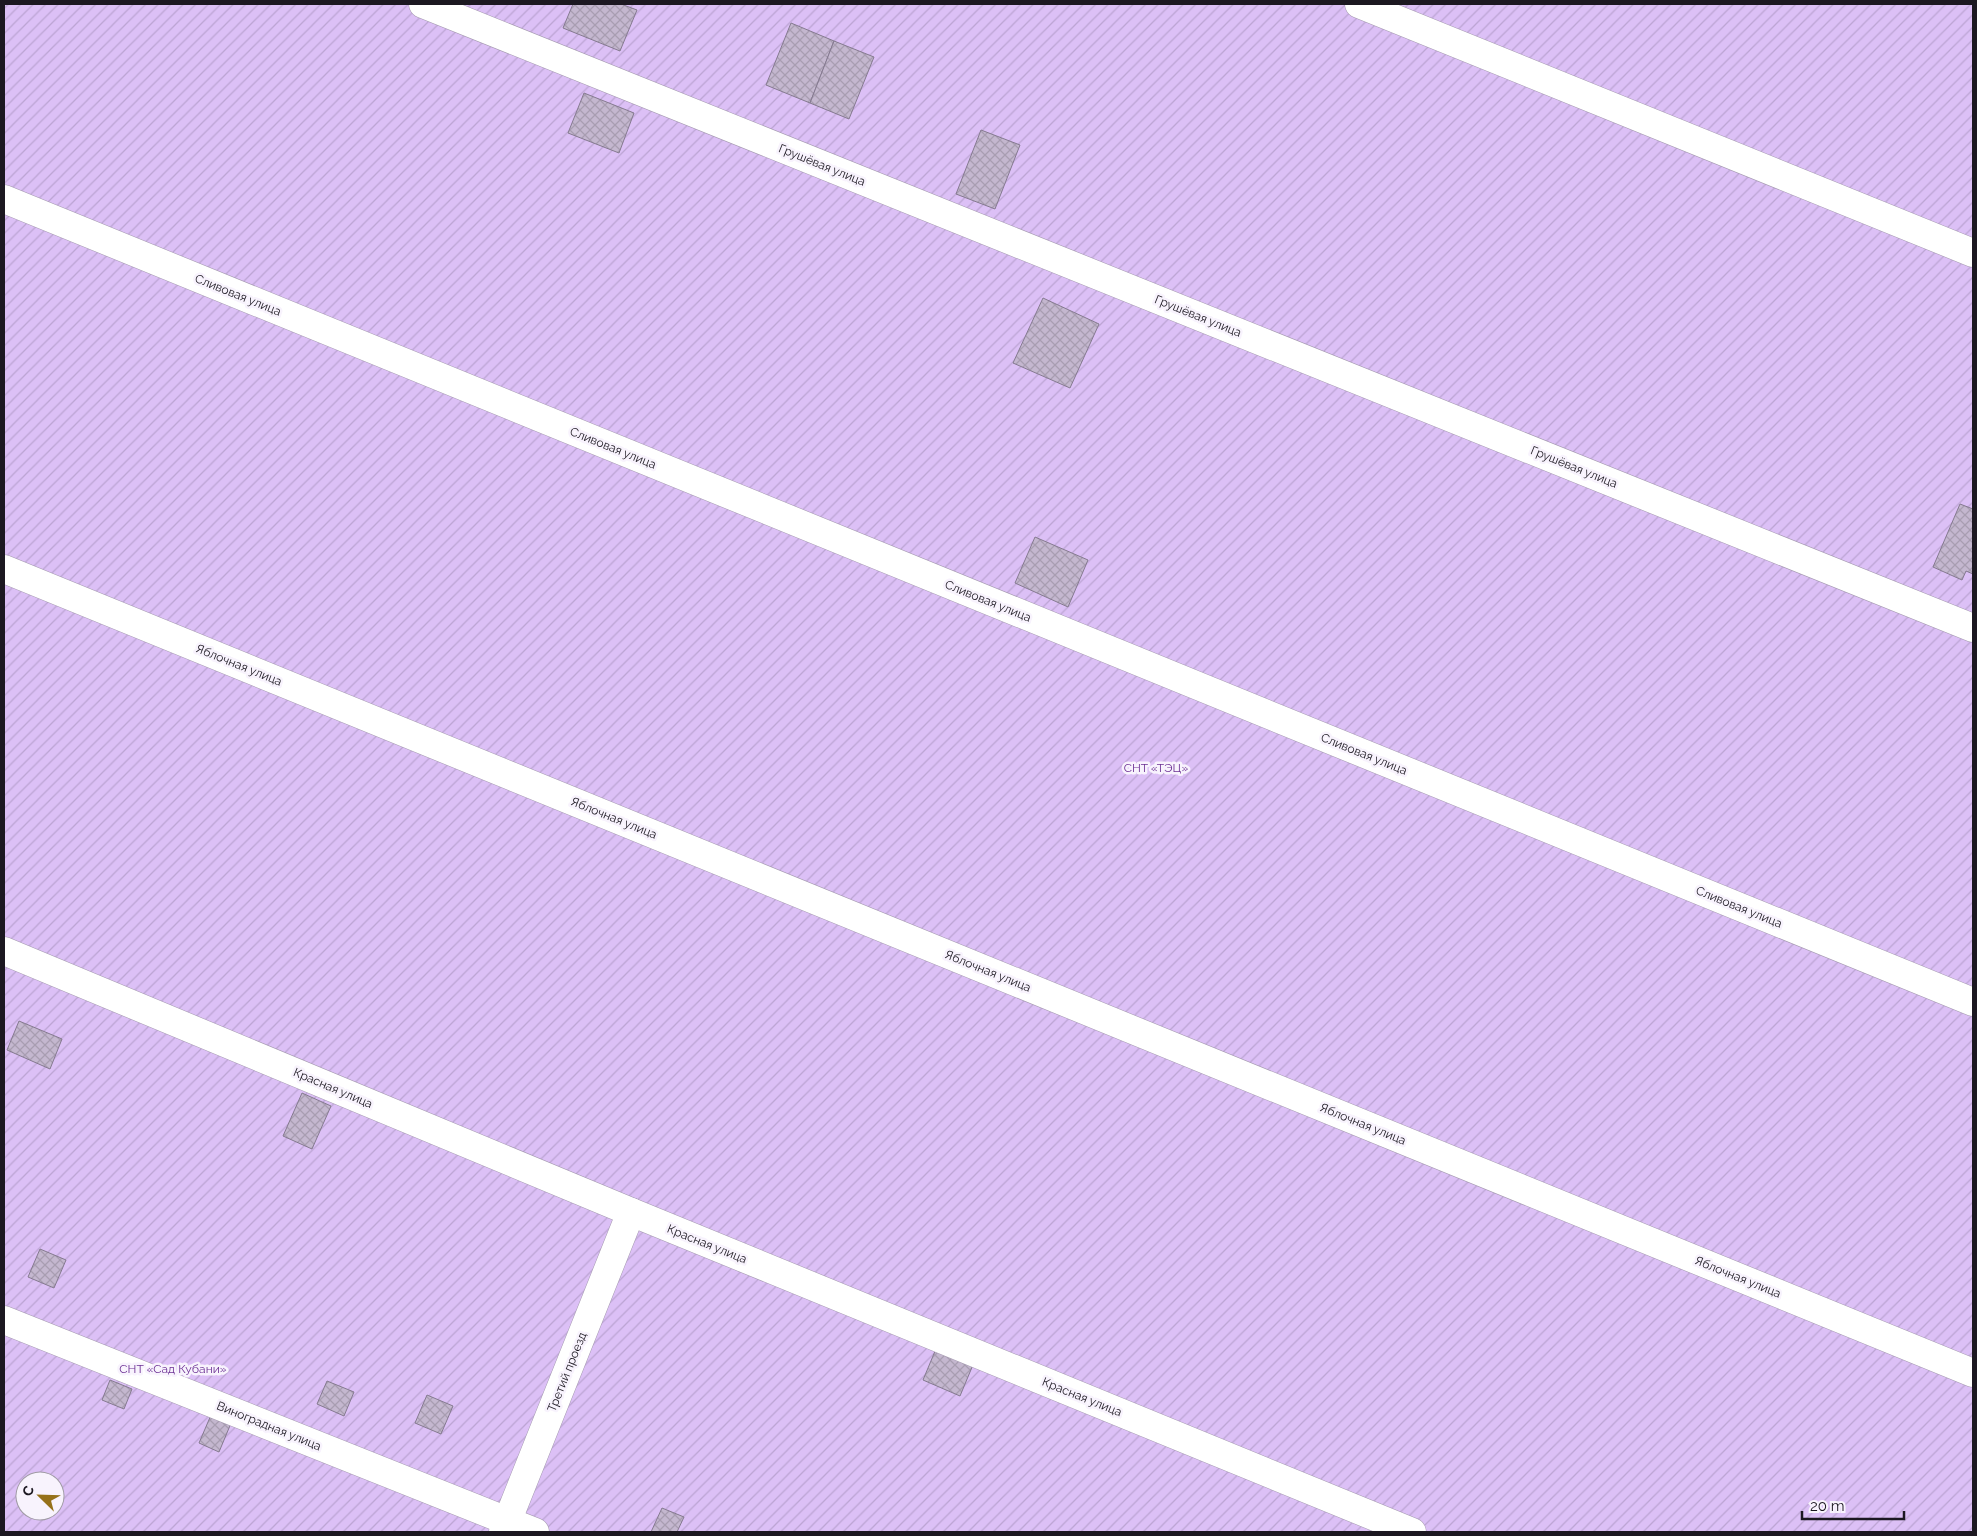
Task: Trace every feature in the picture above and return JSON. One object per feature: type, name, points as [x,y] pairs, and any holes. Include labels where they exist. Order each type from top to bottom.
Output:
[{"type":"street","name":"Грушёвая улица","points":[[423,4],[1973,628]]},
{"type":"street","points":[[1360,4],[1973,253]]},
{"type":"street","name":"Сливовая улица","points":[[4,199],[1973,1002]]},
{"type":"street","name":"Яблочная улица","points":[[4,569],[1973,1373]]},
{"type":"street","name":"Красная улица","points":[[4,951],[631,1212],[1412,1532]]},
{"type":"street","name":"Третий проезд","points":[[505,1526],[631,1212]]},
{"type":"street","name":"Виноградная улица","points":[[4,1320],[505,1526],[535,1532]]},
{"type":"green space","name":"СНТ «ТЭЦ»","points":[[4,4],[1973,4],[1973,1532],[4,1532]]},
{"type":"building","points":[[573,4],[621,4],[637,10],[620,51],[563,28]]},
{"type":"building","points":[[791,23],[834,41],[810,103],[766,85]]},
{"type":"building","points":[[834,41],[874,57],[849,119],[810,103]]},
{"type":"building","points":[[584,93],[634,113],[619,153],[568,133]]},
{"type":"building","points":[[981,130],[1020,145],[995,209],[956,194]]},
{"type":"building","points":[[1043,298],[1099,324],[1070,388],[1013,363]]},
{"type":"building","points":[[1960,504],[1973,509],[1973,574],[1966,571],[1962,580],[1933,567]]},
{"type":"building","points":[[1035,537],[1088,560],[1068,607],[1015,583]]},
{"type":"building","points":[[19,1021],[62,1039],[50,1069],[7,1050]]},
{"type":"building","points":[[302,1093],[331,1106],[312,1149],[283,1136]]},
{"type":"building","points":[[40,1249],[66,1260],[54,1288],[28,1277]]},
{"type":"building","points":[[938,1344],[975,1360],[960,1396],[923,1380]]},
{"type":"building","points":[[110,1380],[132,1389],[124,1409],[102,1400]]},
{"type":"building","points":[[327,1381],[354,1392],[344,1416],[317,1404]]},
{"type":"building","points":[[427,1395],[453,1406],[441,1434],[415,1423]]},
{"type":"building","points":[[214,1408],[234,1416],[219,1452],[199,1443]]},
{"type":"building","points":[[662,1508],[684,1517],[677,1532],[651,1532]]},
{"type":"park label","name":"СНТ «Сад Кубани»","points":[[173,1369]]}]
